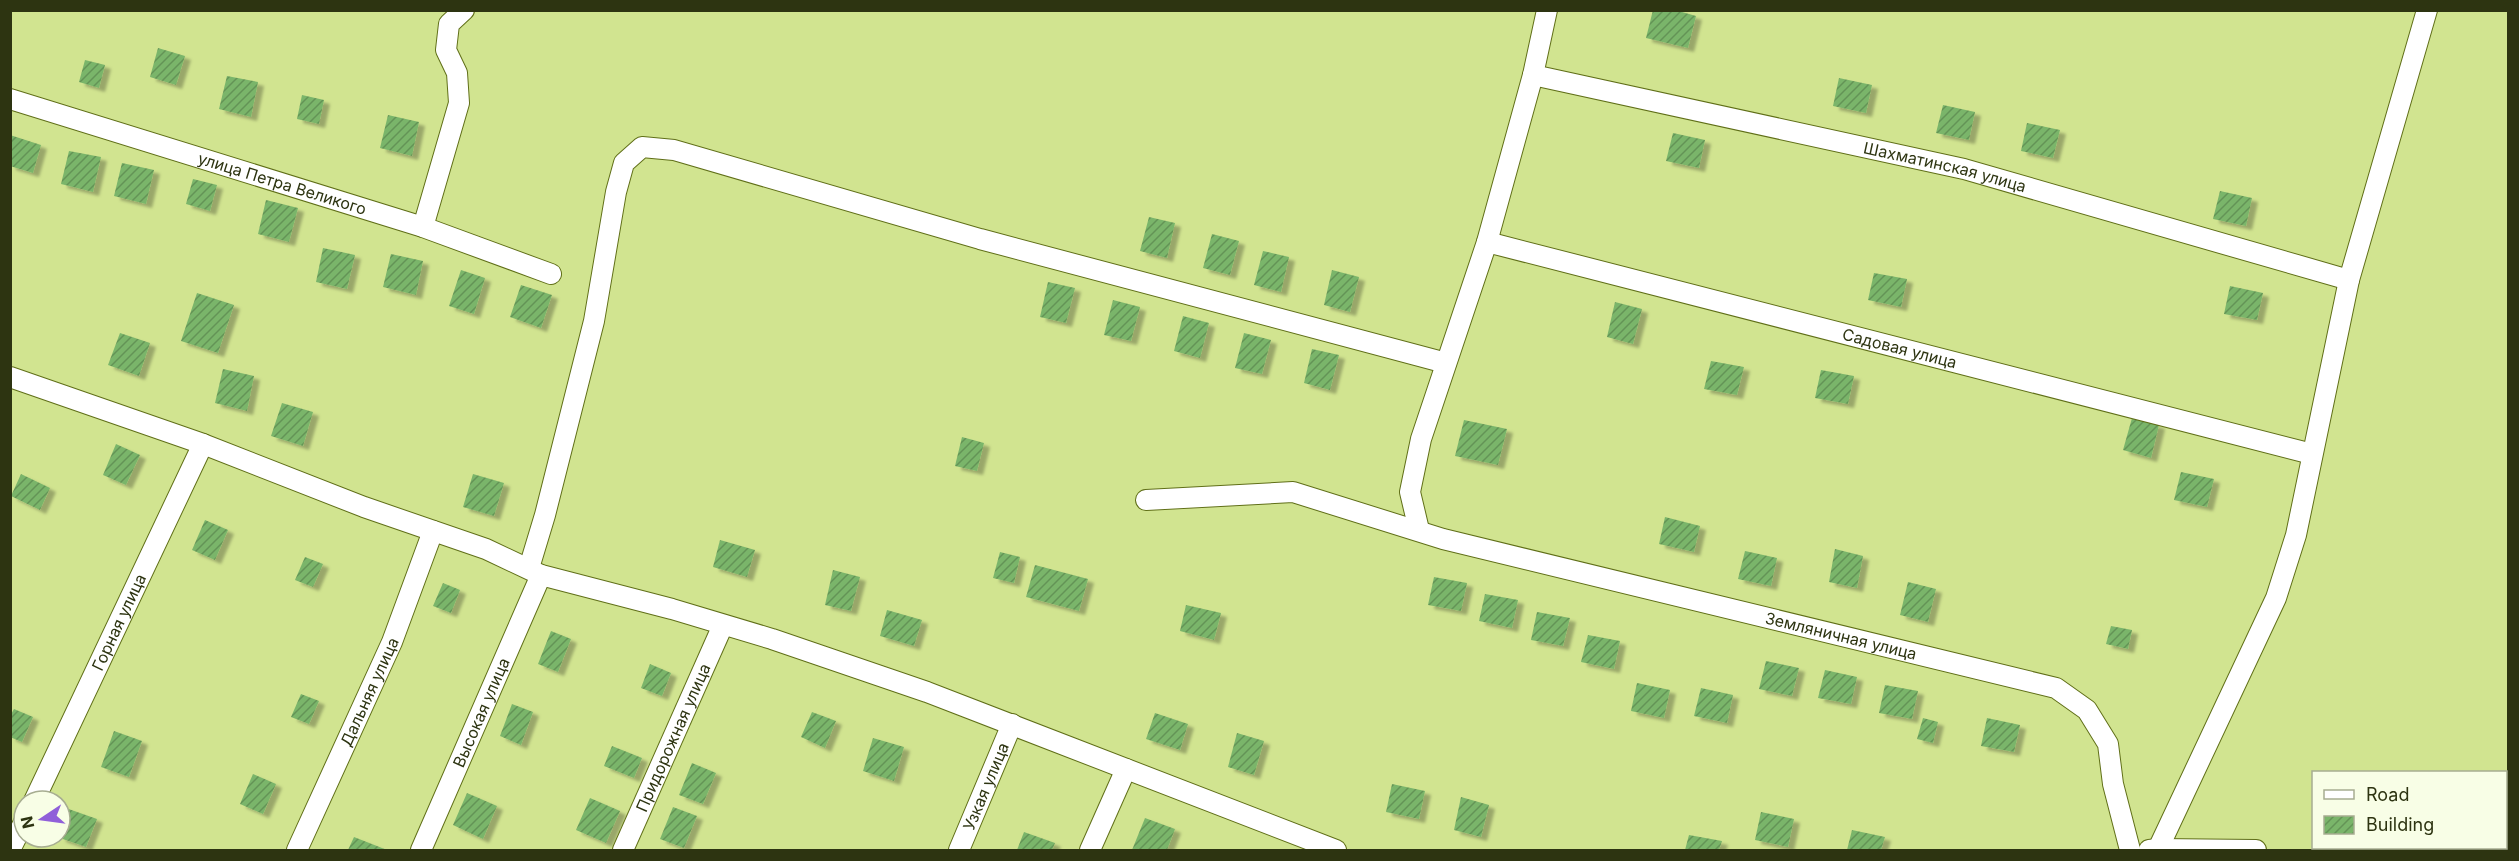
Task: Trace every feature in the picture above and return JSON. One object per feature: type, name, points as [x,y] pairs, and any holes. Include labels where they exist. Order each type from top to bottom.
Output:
[{"type":"street","points":[[423,227],[459,103],[457,73],[446,50],[449,24],[464,10]]},
{"type":"street","points":[[1419,530],[1410,492],[1421,439],[1488,242],[1533,75],[1547,10]]},
{"type":"street","points":[[2256,850],[2154,850],[2276,598],[2296,535],[2349,280],[2427,10]]},
{"type":"street","name":"Шахматинская улица","points":[[1533,75],[1964,169],[2349,280]]},
{"type":"street","name":"улица Петра Великого","points":[[10,99],[423,227],[550,274]]},
{"type":"street","name":"Высокая улица","points":[[421,850],[535,572],[545,515],[594,321],[616,192],[624,163],[642,147],[674,150],[980,239],[1446,363]]},
{"type":"street","name":"Садовая улица","points":[[1488,242],[2312,454]]},
{"type":"street","points":[[10,377],[203,444],[364,507],[486,549],[535,572],[772,639],[1012,724],[1331,850]]},
{"type":"street","name":"Горная улица","points":[[40,789],[203,444]]},
{"type":"street","name":"Земляничная улица","points":[[1146,500],[1293,492],[1443,539],[2056,688],[2087,710],[2108,744],[2113,784],[2130,850]]},
{"type":"street","name":"Дальняя улица","points":[[297,850],[392,642],[433,531]]},
{"type":"street","name":"Придорожная улица","points":[[623,850],[723,625]]},
{"type":"street","name":"Узкая улица","points":[[959,850],[1012,724]]},
{"type":"street","points":[[1090,850],[1126,769]]},
{"type":"building","points":[[1653,10],[1675,10],[1696,16],[1688,48],[1646,38]]},
{"type":"building","points":[[158,48],[185,56],[176,85],[150,77]]},
{"type":"building","points":[[85,60],[105,65],[99,88],[79,82]]},
{"type":"building","points":[[227,76],[258,82],[251,117],[219,109]]},
{"type":"building","points":[[1839,78],[1872,85],[1866,113],[1833,106]]},
{"type":"building","points":[[302,95],[324,100],[319,124],[297,119]]},
{"type":"building","points":[[1943,105],[1975,112],[1969,140],[1936,133]]},
{"type":"building","points":[[388,115],[419,122],[412,156],[380,148]]},
{"type":"building","points":[[2027,123],[2060,130],[2053,158],[2021,151]]},
{"type":"building","points":[[1673,133],[1705,140],[1699,168],[1666,161]]},
{"type":"building","points":[[10,135],[41,145],[33,173],[10,166]]},
{"type":"building","points":[[69,151],[101,157],[93,192],[61,184]]},
{"type":"building","points":[[122,163],[154,170],[146,204],[114,196]]},
{"type":"building","points":[[193,179],[217,185],[210,211],[186,204]]},
{"type":"building","points":[[2220,191],[2252,198],[2246,226],[2213,219]]},
{"type":"building","points":[[266,200],[298,208],[289,242],[258,234]]},
{"type":"building","points":[[1149,217],[1175,223],[1167,258],[1140,251]]},
{"type":"building","points":[[1212,234],[1239,241],[1230,275],[1203,268]]},
{"type":"building","points":[[323,248],[355,255],[347,289],[316,282]]},
{"type":"building","points":[[1263,251],[1289,257],[1281,292],[1254,285]]},
{"type":"building","points":[[391,254],[423,261],[416,295],[383,287]]},
{"type":"building","points":[[461,270],[485,278],[474,314],[449,306]]},
{"type":"building","points":[[1332,270],[1359,277],[1350,312],[1324,305]]},
{"type":"building","points":[[1874,273],[1907,279],[1901,307],[1868,300]]},
{"type":"building","points":[[1048,282],[1075,288],[1066,323],[1040,317]]},
{"type":"building","points":[[521,285],[552,295],[541,328],[510,317]]},
{"type":"building","points":[[2230,286],[2263,293],[2257,320],[2224,314]]},
{"type":"building","points":[[197,293],[234,305],[218,353],[181,341]]},
{"type":"building","points":[[1113,300],[1140,307],[1131,341],[1104,335]]},
{"type":"building","points":[[1615,302],[1642,309],[1633,344],[1607,337]]},
{"type":"building","points":[[1183,316],[1209,323],[1200,358],[1174,351]]},
{"type":"building","points":[[120,333],[150,343],[139,376],[108,365]]},
{"type":"building","points":[[1244,333],[1271,340],[1262,374],[1235,368]]},
{"type":"building","points":[[1312,349],[1339,355],[1330,390],[1304,383]]},
{"type":"building","points":[[1711,361],[1744,367],[1737,395],[1704,389]]},
{"type":"building","points":[[223,369],[254,376],[247,411],[215,403]]},
{"type":"building","points":[[1821,370],[1854,376],[1848,404],[1815,398]]},
{"type":"building","points":[[282,403],[313,412],[303,446],[271,436]]},
{"type":"building","points":[[2132,418],[2159,425],[2151,458],[2123,450]]},
{"type":"building","points":[[1464,420],[1507,429],[1498,465],[1455,456]]},
{"type":"building","points":[[962,437],[984,443],[977,471],[955,466]]},
{"type":"building","points":[[116,444],[140,455],[126,485],[103,475]]},
{"type":"building","points":[[2181,472],[2214,479],[2207,507],[2174,500]]},
{"type":"building","points":[[21,474],[50,488],[40,510],[11,496]]},
{"type":"building","points":[[473,474],[504,483],[494,516],[463,507]]},
{"type":"building","points":[[1665,517],[1700,526],[1694,552],[1659,544]]},
{"type":"building","points":[[205,520],[228,530],[215,560],[192,550]]},
{"type":"building","points":[[720,540],[755,550],[747,577],[713,567]]},
{"type":"building","points":[[1835,549],[1863,556],[1857,588],[1829,582]]},
{"type":"building","points":[[1745,551],[1777,558],[1771,586],[1738,579]]},
{"type":"building","points":[[1000,552],[1020,557],[1014,583],[993,578]]},
{"type":"building","points":[[305,557],[323,564],[313,587],[295,580]]},
{"type":"building","points":[[1035,565],[1088,579],[1079,611],[1026,597]]},
{"type":"building","points":[[833,570],[860,577],[851,611],[825,605]]},
{"type":"building","points":[[1434,577],[1467,583],[1461,611],[1428,605]]},
{"type":"building","points":[[1908,582],[1936,589],[1928,622],[1900,615]]},
{"type":"building","points":[[443,583],[460,590],[451,613],[433,606]]},
{"type":"building","points":[[1485,594],[1518,600],[1512,628],[1479,621]]},
{"type":"building","points":[[1186,605],[1221,613],[1214,640],[1180,631]]},
{"type":"building","points":[[887,610],[922,620],[914,646],[880,636]]},
{"type":"building","points":[[1537,612],[1570,618],[1563,646],[1531,640]]},
{"type":"building","points":[[2111,626],[2132,630],[2128,649],[2106,644]]},
{"type":"building","points":[[551,631],[571,639],[558,672],[538,664]]},
{"type":"building","points":[[1588,635],[1620,641],[1614,669],[1581,662]]},
{"type":"building","points":[[1766,661],[1799,668],[1792,696],[1759,689]]},
{"type":"building","points":[[650,664],[671,673],[662,696],[641,688]]},
{"type":"building","points":[[1825,670],[1857,677],[1851,704],[1818,698]]},
{"type":"building","points":[[1637,683],[1670,690],[1664,718],[1631,711]]},
{"type":"building","points":[[1885,685],[1918,691],[1912,719],[1879,713]]},
{"type":"building","points":[[1701,688],[1733,695],[1727,723],[1694,716]]},
{"type":"building","points":[[301,694],[319,701],[309,724],[291,717]]},
{"type":"building","points":[[512,704],[533,712],[521,745],[500,736]]},
{"type":"building","points":[[14,709],[33,717],[22,742],[10,737],[10,716]]},
{"type":"building","points":[[812,712],[836,721],[825,748],[801,737]]},
{"type":"building","points":[[1155,713],[1188,724],[1180,750],[1146,739]]},
{"type":"building","points":[[1923,718],[1938,722],[1933,743],[1917,739]]},
{"type":"building","points":[[1987,718],[2020,725],[2014,752],[1981,746]]},
{"type":"building","points":[[114,731],[142,741],[129,777],[101,767]]},
{"type":"building","points":[[1237,733],[1264,741],[1254,775],[1228,767]]},
{"type":"building","points":[[873,738],[904,747],[894,781],[863,771]]},
{"type":"building","points":[[612,746],[642,758],[634,778],[604,766]]},
{"type":"building","points":[[692,763],[716,773],[703,804],[679,795]]},
{"type":"building","points":[[253,774],[276,784],[263,814],[240,804]]},
{"type":"building","points":[[1392,784],[1425,791],[1419,819],[1386,812]]},
{"type":"building","points":[[467,793],[497,806],[483,839],[453,825]]},
{"type":"building","points":[[1461,797],[1489,805],[1481,837],[1454,830]]},
{"type":"building","points":[[590,798],[620,811],[606,843],[576,830]]},
{"type":"building","points":[[673,807],[697,816],[684,848],[660,839]]},
{"type":"building","points":[[72,810],[97,819],[86,847],[72,842]]},
{"type":"building","points":[[1761,812],[1794,819],[1788,847],[1755,840]]},
{"type":"building","points":[[1145,818],[1175,829],[1167,850],[1132,850]]},
{"type":"building","points":[[1852,830],[1885,837],[1881,850],[1847,850]]},
{"type":"building","points":[[1024,832],[1055,843],[1052,850],[1017,850]]},
{"type":"building","points":[[1689,835],[1722,841],[1719,850],[1685,850]]},
{"type":"building","points":[[354,837],[387,850],[348,850]]}]
